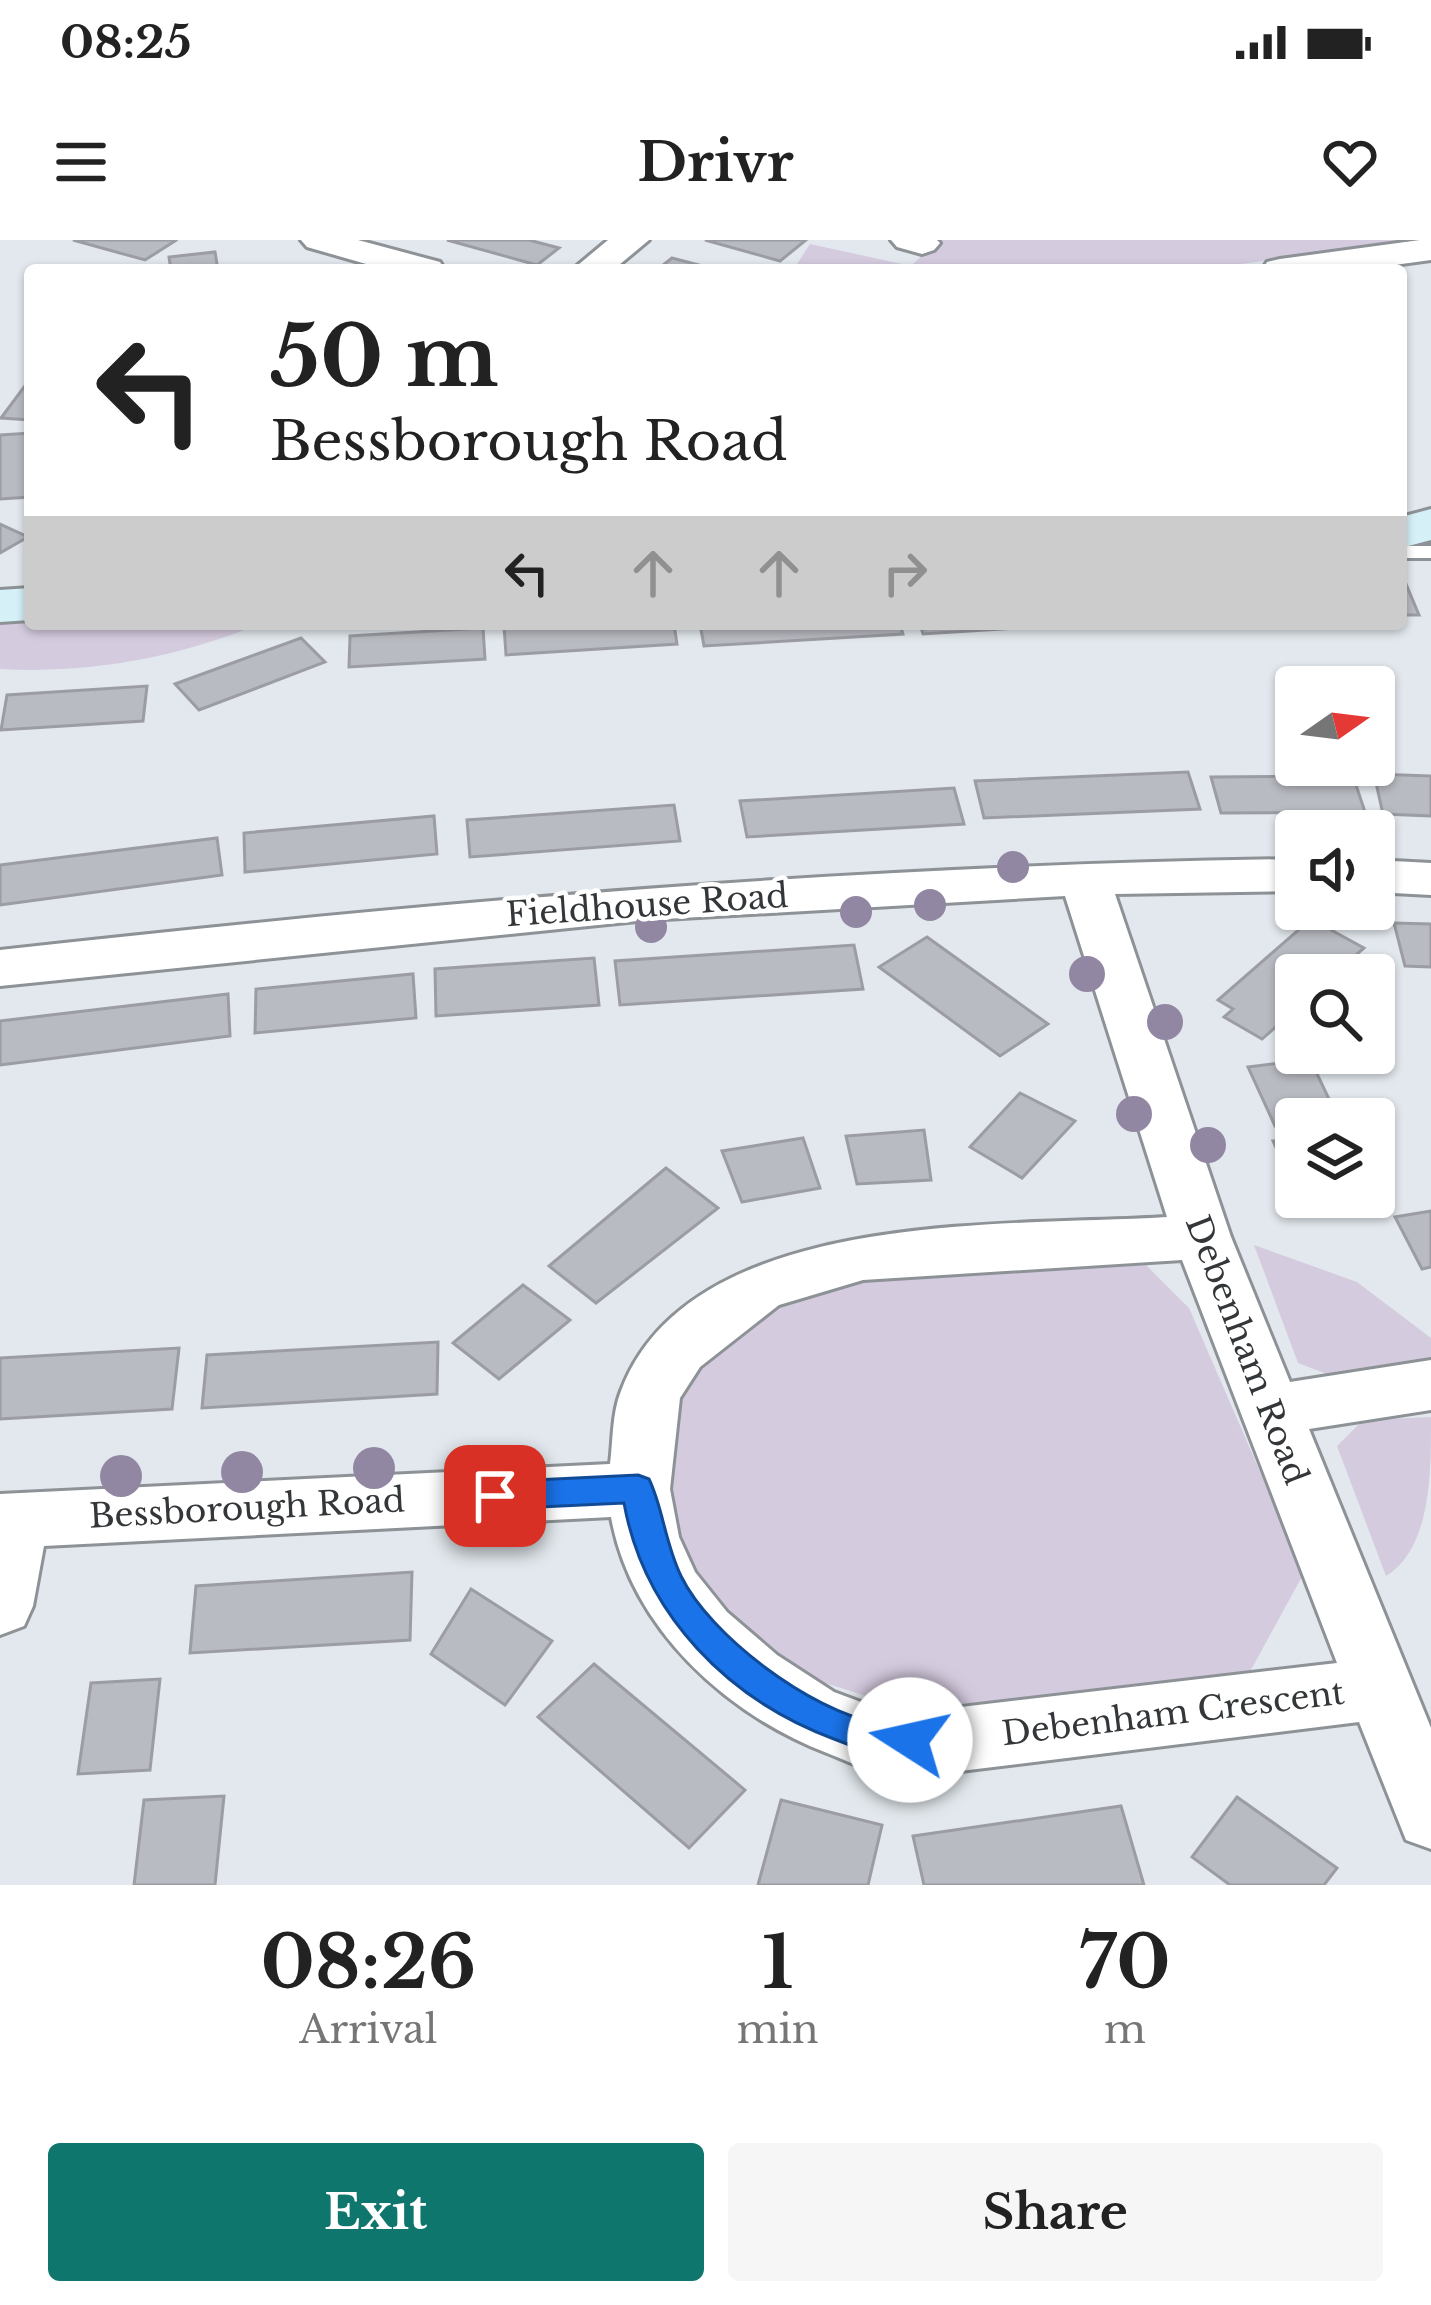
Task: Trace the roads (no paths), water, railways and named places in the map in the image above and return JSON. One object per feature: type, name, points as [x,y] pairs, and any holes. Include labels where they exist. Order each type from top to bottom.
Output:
[{"type":"street","points":[[598,264],[632,240]]},
{"type":"street","points":[[295,264],[323,241],[405,264]]},
{"type":"street","points":[[1323,264],[1431,249]]},
{"type":"street","name":"Fieldhouse Road","points":[[0,968],[364,925],[1084,876],[1275,875]]},
{"type":"street","name":"Debenham Road","points":[[1084,876],[1202,1237],[1431,1816]]},
{"type":"street","points":[[1395,877],[1431,879]]},
{"type":"street","name":"Debenham Crescent","points":[[1202,1237],[863,1258],[758,1289],[679,1350],[650,1394],[638,1489],[647,1537],[663,1573],[703,1634],[753,1677],[810,1714],[877,1739],[944,1741],[1383,1688]]},
{"type":"street","points":[[1268,1410],[1431,1385]]},
{"type":"street","name":"Bessborough Road","points":[[9,1520],[638,1489]]},
{"type":"street","points":[[0,1606],[9,1520]]}]
